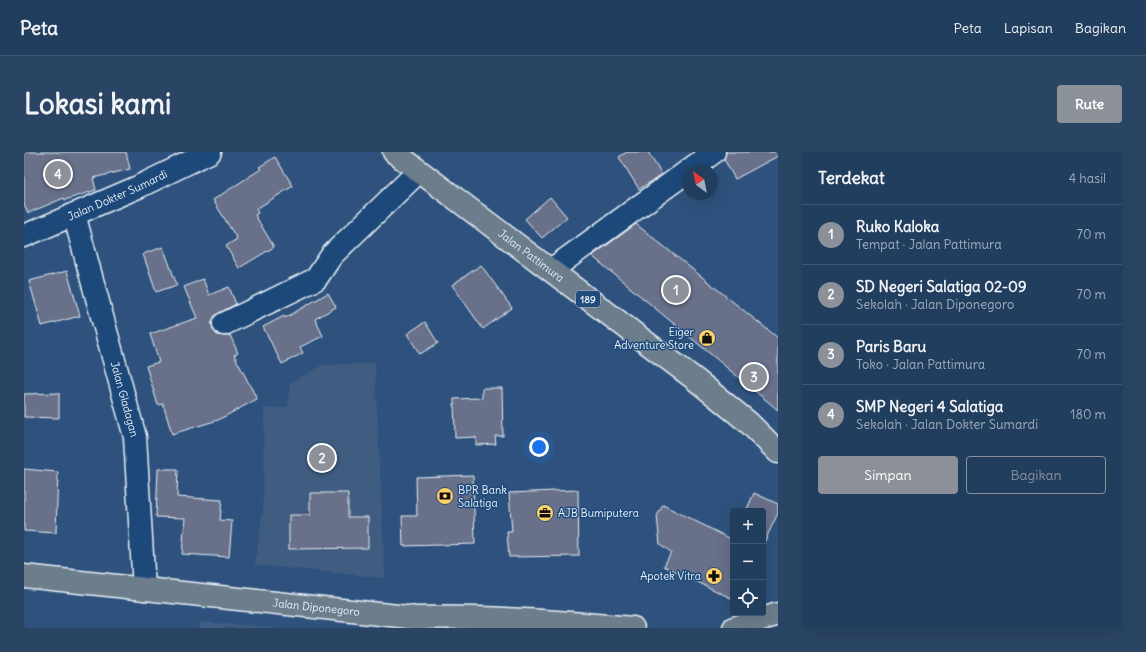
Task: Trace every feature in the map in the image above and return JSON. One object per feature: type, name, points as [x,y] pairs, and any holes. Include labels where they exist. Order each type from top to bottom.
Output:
[{"type":"main road","name":"Jalan Pattimura","points":[[394,152],[418,172],[551,270],[696,380],[749,423],[778,452]]},
{"type":"main road","name":"Jalan Diponegoro","points":[[24,576],[144,589],[381,621],[416,623],[534,620],[633,628]]},
{"type":"main road","points":[[734,628],[778,614]]},
{"type":"street","name":"Jalan Dokter Sumardi","points":[[24,236],[138,187],[210,152]]},
{"type":"street","points":[[697,164],[714,152]]},
{"type":"street","points":[[224,324],[316,279],[332,255],[418,172]]},
{"type":"street","points":[[551,270],[682,175]]},
{"type":"street","name":"Jalan Gladagan","points":[[74,214],[135,437],[144,589]]},
{"type":"shaded area","points":[[375,363],[385,578],[255,565],[263,508],[264,409],[288,407],[290,383],[323,365]]},
{"type":"shaded area","points":[[200,622],[287,628],[199,628]]},
{"type":"building","points":[[24,152],[126,152],[130,169],[93,178],[96,190],[65,200],[64,198],[28,213],[24,204]]},
{"type":"building","points":[[627,152],[648,152],[662,175],[639,189],[619,157]]},
{"type":"building","points":[[726,152],[778,152],[778,156],[735,179],[724,159]]},
{"type":"building","points":[[275,157],[293,186],[256,209],[258,213],[255,215],[274,247],[239,268],[226,246],[237,239],[213,200],[261,169],[259,167]]},
{"type":"building","points":[[550,197],[567,217],[542,238],[525,219]]},
{"type":"building","points":[[636,224],[778,338],[778,410],[592,256]]},
{"type":"building","points":[[163,247],[177,285],[156,292],[143,254]]},
{"type":"building","points":[[481,265],[512,308],[483,329],[452,285]]},
{"type":"building","points":[[67,271],[80,316],[42,326],[29,281]]},
{"type":"building","points":[[203,279],[209,295],[229,287],[236,304],[214,317],[212,323],[213,329],[217,335],[230,335],[238,353],[234,355],[257,399],[218,420],[172,434],[163,404],[158,405],[146,366],[159,362],[150,334],[197,318],[184,287]]},
{"type":"building","points":[[328,293],[336,307],[315,319],[323,336],[300,347],[303,353],[282,364],[263,327],[284,316],[285,318]]},
{"type":"building","points":[[425,322],[438,343],[420,354],[407,334]]},
{"type":"building","points":[[482,388],[502,388],[503,436],[495,436],[496,444],[476,445],[476,437],[455,438],[454,399],[482,398]]},
{"type":"building","points":[[59,393],[59,418],[24,417],[24,394]]},
{"type":"building","points":[[24,469],[58,472],[56,533],[24,531]]},
{"type":"building","points":[[158,469],[178,469],[177,497],[222,500],[220,520],[232,521],[229,557],[182,554],[185,518],[156,517]]},
{"type":"building","name":"BPR Bank Salatiga","points":[[473,475],[475,544],[403,546],[402,516],[417,516],[416,477]]},
{"type":"building","name":"AJB Bumiputera","points":[[578,490],[579,556],[509,557],[507,532],[512,532],[509,493]]},
{"type":"building","points":[[310,493],[348,493],[348,517],[368,517],[368,548],[289,549],[289,515],[310,515]]},
{"type":"building","points":[[754,493],[778,504],[778,513],[766,539],[766,508],[747,508]]},
{"type":"building","points":[[663,505],[730,538],[730,598],[664,566],[671,552],[660,544],[657,516]]},
{"type":"place","name":"SMP Negeri 4 Salatiga","points":[[58,174]]},
{"type":"place","name":"Ruko Kaloka","points":[[676,290]]},
{"type":"place","name":"Eiger Adventure Store","points":[[707,338]]},
{"type":"place","name":"Paris Baru","points":[[754,377]]},
{"type":"place","name":"SD Negeri Salatiga 02-09","points":[[322,458]]},
{"type":"place","name":"BPR Bank Salatiga","points":[[445,496]]},
{"type":"place","name":"AJB Bumiputera","points":[[545,513]]},
{"type":"place","name":"Apotek Vitra","points":[[714,576]]}]
